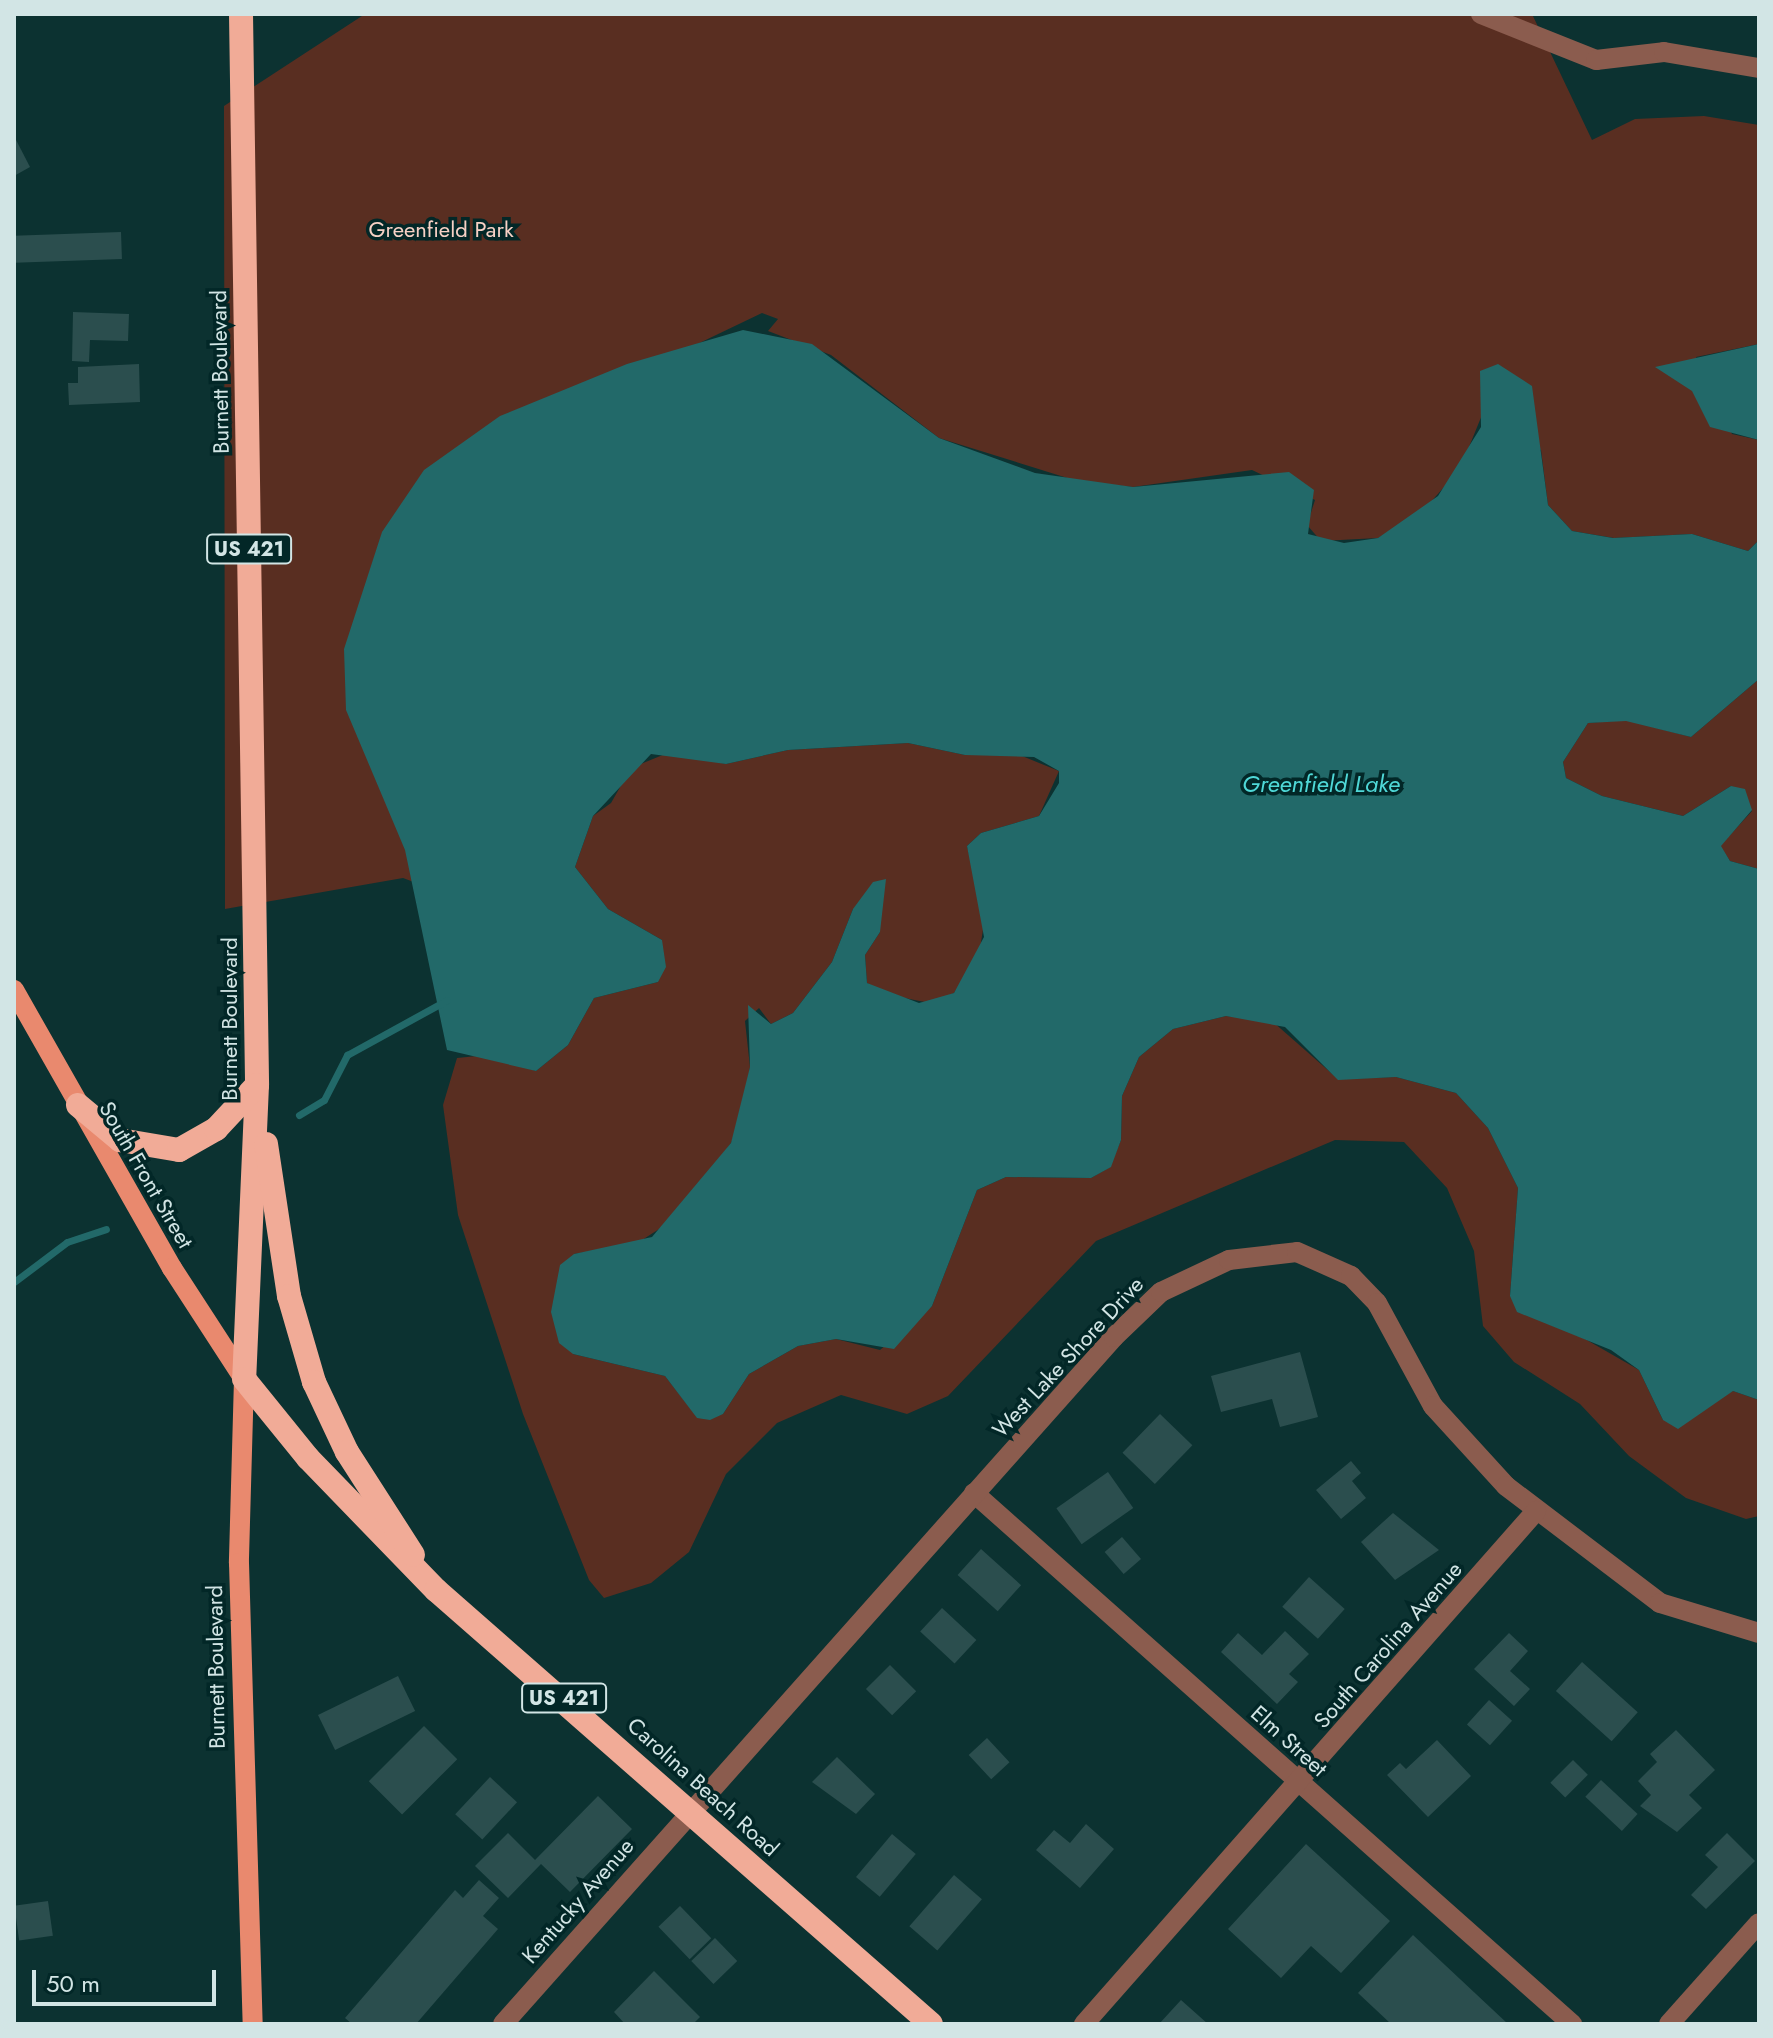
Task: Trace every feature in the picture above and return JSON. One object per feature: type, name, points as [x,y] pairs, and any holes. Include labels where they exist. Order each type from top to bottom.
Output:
[{"type":"highway","name":"Burnett Boulevard","points":[[241,14],[257,1085],[244,1379]]},
{"type":"highway","points":[[78,1105],[120,1140],[179,1150],[216,1129],[257,1085]]},
{"type":"highway","points":[[257,1085],[289,1296],[314,1382],[347,1452],[436,1590]]},
{"type":"highway","name":"Carolina Beach Road","points":[[244,1379],[308,1458],[436,1590],[931,2024]]},
{"type":"main road","name":"South Front Street","points":[[14,990],[78,1105],[244,1379]]},
{"type":"main road","name":"Burnett Boulevard","points":[[244,1379],[239,1578],[253,2024]]},
{"type":"street","points":[[1481,14],[1596,60],[1664,52],[1759,68]]},
{"type":"street","name":"West Lake Shore Drive","points":[[689,1810],[974,1493],[1161,1292],[1205,1268],[1275,1251],[1318,1257],[1365,1290],[1433,1406],[1536,1511],[1660,1603],[1759,1633]]},
{"type":"street","name":"Elm Street","points":[[974,1493],[1572,2024]]},
{"type":"street","name":"South Carolina Avenue","points":[[1084,2024],[1300,1783],[1536,1511]]},
{"type":"street","name":"Kentucky Avenue","points":[[503,2024],[689,1810]]},
{"type":"street","points":[[1669,2024],[1759,1923]]},
{"type":"green space","name":"Greenfield Park","points":[[365,14],[1532,14],[1592,140],[1635,119],[1704,116],[1759,125],[1759,344],[1696,357],[1732,434],[1759,440],[1759,540],[1748,551],[1692,534],[1614,538],[1572,531],[1548,505],[1541,450],[1482,415],[1460,469],[1421,513],[1378,538],[1321,541],[1307,525],[1315,500],[1252,470],[1133,487],[1077,481],[939,438],[831,355],[768,331],[778,319],[762,313],[568,406],[489,910],[403,878],[225,909],[224,106]]},
{"type":"green space","points":[[1759,679],[1759,869],[1730,861],[1720,846],[1752,811],[1731,786],[1683,816],[1602,796],[1566,778],[1563,762],[1588,723],[1626,720],[1691,737]]},
{"type":"green space","points":[[908,743],[965,755],[1012,752],[1059,771],[1039,816],[981,833],[967,846],[985,917],[979,955],[954,993],[930,1003],[884,994],[867,983],[865,955],[880,932],[853,909],[832,962],[793,1013],[771,1024],[759,1008],[745,1021],[750,1067],[743,1114],[731,1143],[676,1218],[636,1244],[574,1254],[573,1354],[665,1376],[697,1417],[723,1414],[749,1374],[798,1346],[836,1339],[880,1350],[932,1306],[977,1190],[1006,1177],[1091,1178],[1110,1167],[1121,1140],[1122,1096],[1139,1057],[1173,1029],[1226,1016],[1272,1021],[1338,1079],[1396,1077],[1456,1093],[1488,1128],[1518,1188],[1510,1296],[1639,1370],[1663,1420],[1733,1391],[1759,1400],[1759,1516],[1746,1519],[1686,1498],[1629,1456],[1580,1404],[1514,1362],[1483,1326],[1474,1251],[1447,1188],[1404,1142],[1335,1140],[1096,1241],[948,1396],[907,1414],[841,1395],[777,1423],[726,1474],[689,1552],[651,1583],[604,1598],[589,1580],[523,1414],[458,1215],[443,1105],[457,1058],[487,1055],[536,1071],[568,1045],[594,998],[658,982],[662,940],[608,909],[575,867],[593,816],[611,803],[631,768],[670,752],[726,764],[788,750]]},
{"type":"water","name":"Greenfield Lake","points":[[743,330],[812,344],[939,438],[1035,473],[1133,487],[1289,472],[1314,490],[1308,534],[1344,543],[1378,538],[1438,496],[1481,427],[1480,371],[1498,364],[1532,386],[1548,505],[1572,531],[1613,538],[1692,534],[1748,551],[1759,540],[1759,679],[1691,737],[1626,721],[1588,723],[1563,762],[1566,778],[1602,796],[1683,816],[1731,786],[1745,789],[1752,810],[1721,846],[1730,861],[1759,869],[1759,1400],[1733,1391],[1678,1429],[1663,1420],[1639,1370],[1611,1350],[1517,1312],[1510,1296],[1518,1188],[1488,1128],[1456,1093],[1396,1077],[1338,1080],[1285,1027],[1226,1016],[1173,1029],[1139,1057],[1122,1096],[1121,1140],[1111,1167],[1091,1178],[1006,1177],[977,1190],[932,1306],[894,1349],[836,1339],[798,1346],[749,1374],[723,1414],[710,1420],[697,1418],[665,1376],[573,1354],[559,1343],[551,1312],[560,1265],[574,1254],[652,1237],[731,1143],[750,1067],[748,1005],[771,1024],[793,1013],[832,962],[853,909],[873,882],[886,879],[880,932],[865,955],[867,983],[919,1003],[954,993],[984,937],[967,846],[981,833],[1039,816],[1059,783],[1059,771],[1034,757],[965,755],[908,743],[788,750],[726,764],[651,754],[593,816],[575,867],[608,909],[662,940],[666,967],[658,982],[594,998],[568,1045],[536,1071],[447,1050],[405,850],[346,710],[344,649],[382,532],[424,470],[500,416],[627,364]]},
{"type":"water","points":[[1759,344],[1759,440],[1710,427],[1692,391],[1655,367]]},
{"type":"building","points":[[14,136],[30,167],[14,176]]},
{"type":"building","points":[[121,232],[122,259],[15,263],[14,236]]},
{"type":"building","points":[[73,312],[129,314],[128,341],[90,340],[89,362],[72,361]]},
{"type":"building","points":[[139,364],[140,402],[69,405],[68,383],[78,383],[78,367]]},
{"type":"building","points":[[1300,1352],[1318,1417],[1280,1427],[1272,1399],[1221,1412],[1211,1376]]},
{"type":"building","points":[[1160,1414],[1192,1445],[1155,1484],[1122,1453]]},
{"type":"building","points":[[1351,1461],[1361,1473],[1352,1481],[1366,1498],[1341,1519],[1316,1490]]},
{"type":"building","points":[[1108,1472],[1133,1508],[1082,1544],[1056,1508]]},
{"type":"building","points":[[1393,1513],[1439,1550],[1395,1580],[1361,1542]]},
{"type":"building","points":[[1122,1537],[1141,1559],[1124,1574],[1105,1552]]},
{"type":"building","points":[[981,1549],[1021,1585],[998,1611],[958,1575]]},
{"type":"building","points":[[1309,1577],[1345,1609],[1318,1639],[1282,1607]]},
{"type":"building","points":[[942,1608],[976,1640],[955,1663],[920,1631]]},
{"type":"building","points":[[1285,1631],[1309,1654],[1289,1674],[1298,1682],[1277,1704],[1221,1652],[1238,1633],[1262,1655]]},
{"type":"building","points":[[1509,1633],[1528,1651],[1510,1671],[1530,1689],[1514,1706],[1474,1669]]},
{"type":"building","points":[[1582,1662],[1638,1712],[1612,1741],[1556,1691]]},
{"type":"building","points":[[890,1665],[916,1691],[892,1715],[866,1689]]},
{"type":"building","points":[[398,1676],[415,1711],[335,1750],[318,1715]]},
{"type":"building","points":[[1489,1700],[1512,1721],[1490,1745],[1467,1725]]},
{"type":"building","points":[[424,1726],[457,1759],[402,1814],[369,1781]]},
{"type":"building","points":[[1676,1730],[1715,1770],[1689,1795],[1702,1808],[1677,1832],[1640,1806],[1651,1795],[1638,1781],[1657,1762],[1650,1754]]},
{"type":"building","points":[[987,1738],[1010,1762],[991,1779],[969,1755]]},
{"type":"building","points":[[1437,1740],[1471,1776],[1428,1817],[1387,1775],[1400,1763],[1406,1769]]},
{"type":"building","points":[[837,1757],[875,1794],[856,1814],[812,1782]]},
{"type":"building","points":[[1573,1760],[1588,1775],[1565,1797],[1550,1783]]},
{"type":"building","points":[[490,1777],[517,1802],[482,1840],[455,1814]]},
{"type":"building","points":[[1601,1780],[1638,1814],[1622,1831],[1585,1797]]},
{"type":"building","points":[[598,1796],[632,1829],[570,1892],[541,1864],[508,1898],[475,1866],[508,1833],[535,1860]]},
{"type":"building","points":[[1086,1824],[1114,1849],[1080,1888],[1036,1850],[1054,1830],[1070,1843]]},
{"type":"building","points":[[1727,1833],[1755,1861],[1706,1909],[1691,1895],[1718,1867],[1705,1855]]},
{"type":"building","points":[[892,1834],[916,1854],[880,1897],[856,1877]]},
{"type":"building","points":[[1306,1844],[1390,1921],[1341,1973],[1311,1946],[1281,1978],[1228,1929]]},
{"type":"building","points":[[954,1875],[982,1899],[937,1951],[909,1926]]},
{"type":"building","points":[[479,1880],[499,1898],[483,1916],[498,1929],[416,2024],[352,2024],[345,2018],[455,1890],[463,1898]]},
{"type":"building","points":[[48,1901],[53,1936],[19,1940],[14,1906]]},
{"type":"building","points":[[680,1906],[711,1938],[690,1959],[658,1927]]},
{"type":"building","points":[[1413,1935],[1508,2024],[1391,2024],[1358,1993]]},
{"type":"building","points":[[715,1938],[737,1961],[713,1984],[691,1961]]},
{"type":"building","points":[[654,1971],[700,2017],[693,2024],[625,2024],[614,2012]]},
{"type":"building","points":[[1181,2000],[1208,2024],[1159,2024]]},
{"type":"waterway","points":[[299,1115],[324,1100],[347,1055],[447,1000]]},
{"type":"waterway","points":[[14,1282],[67,1242],[106,1229]]}]
